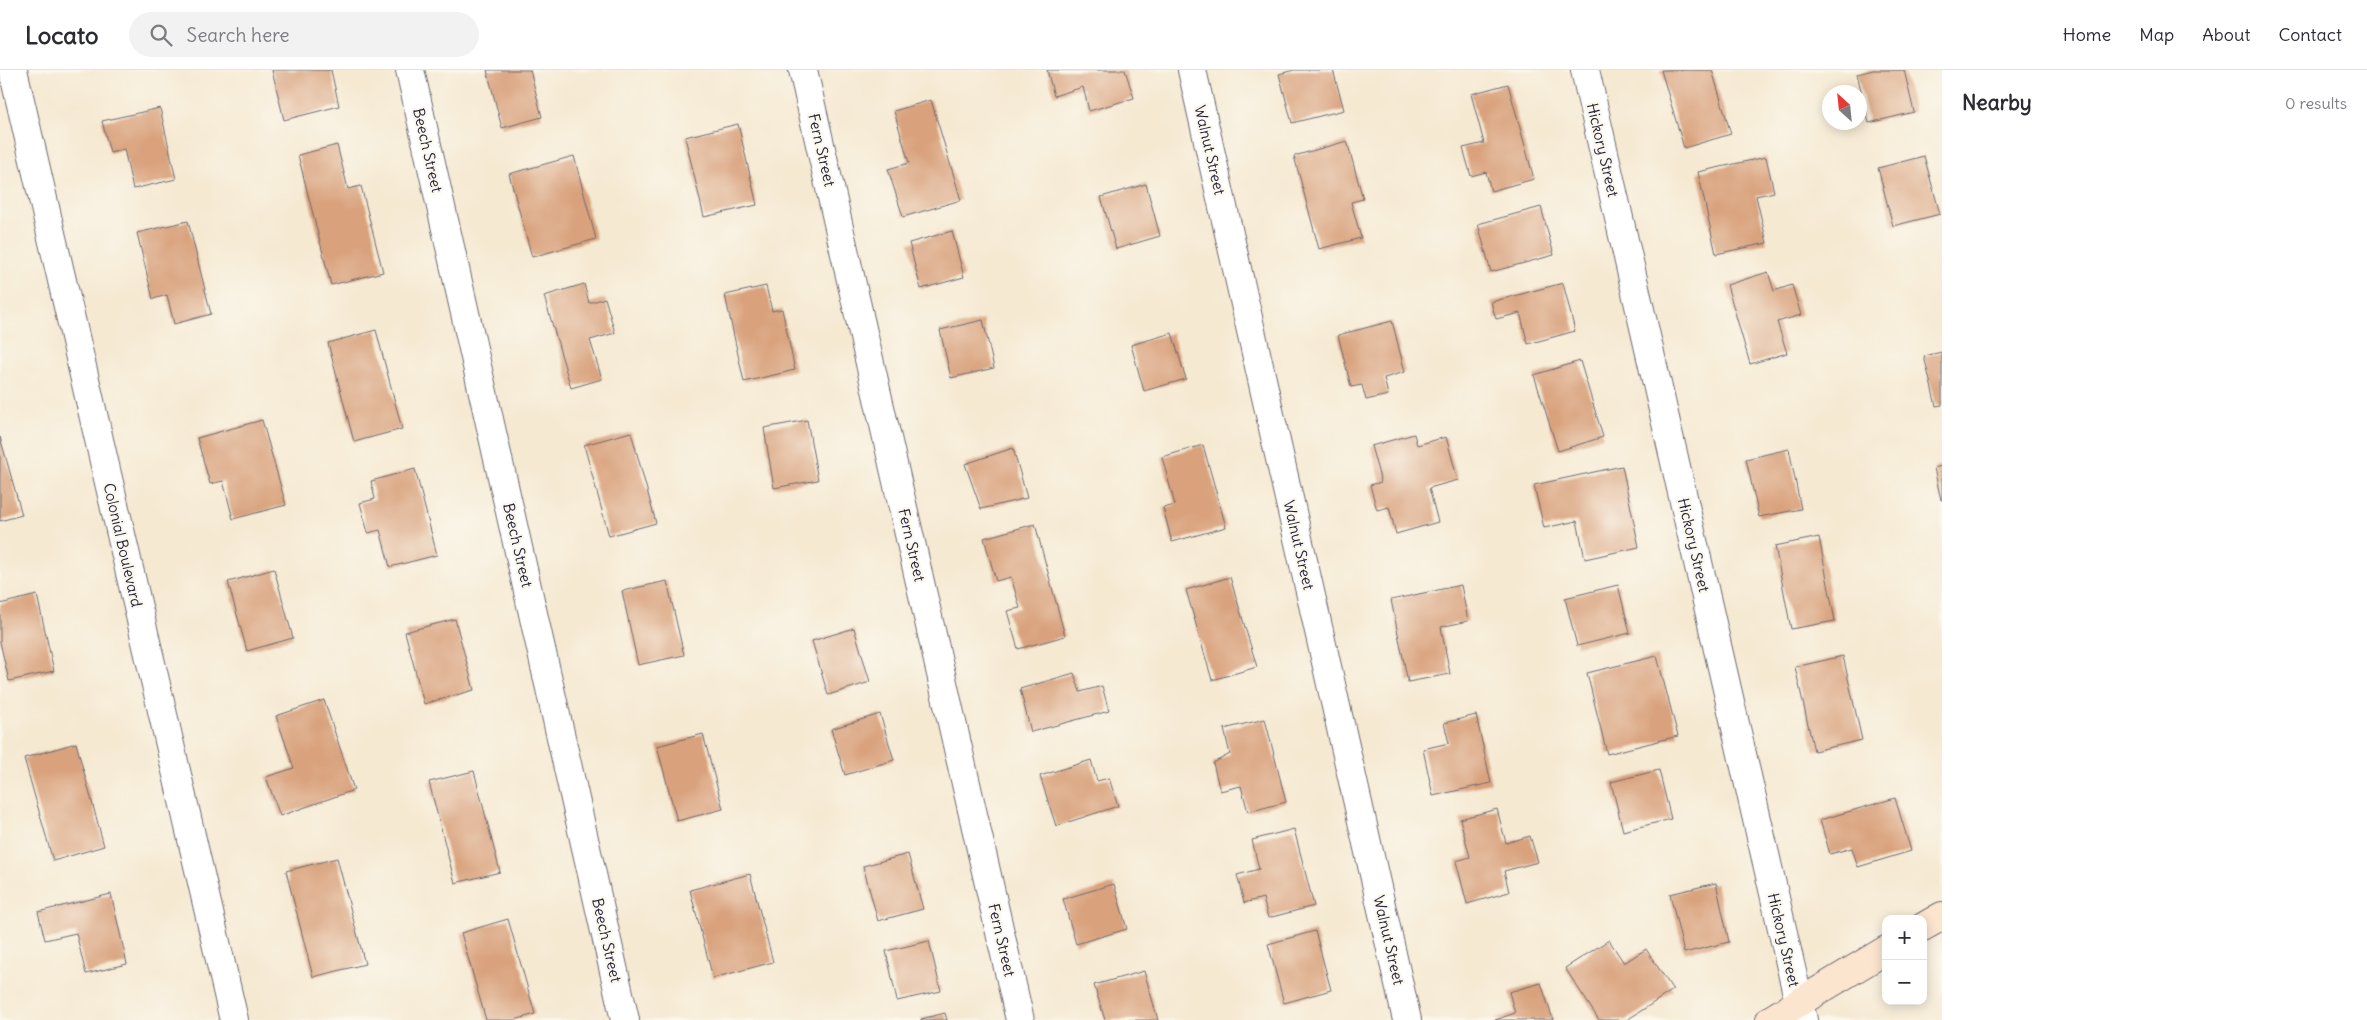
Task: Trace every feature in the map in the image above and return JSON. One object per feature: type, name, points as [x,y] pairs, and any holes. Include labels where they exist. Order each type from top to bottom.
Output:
[{"type":"main road","points":[[1927,925],[1942,916]]},
{"type":"main road","points":[[1770,1020],[1801,1012],[1882,953]]},
{"type":"street","name":"Colonial Boulevard","points":[[13,70],[234,1020]]},
{"type":"street","name":"Beech Street","points":[[410,70],[625,1020]]},
{"type":"street","name":"Fern Street","points":[[803,70],[1020,1020]]},
{"type":"street","name":"Walnut Street","points":[[1192,70],[1407,1020]]},
{"type":"street","name":"Hickory Street","points":[[1585,70],[1801,1012]]},
{"type":"building","points":[[272,70],[331,70],[339,106],[284,120]]},
{"type":"building","points":[[487,70],[530,70],[542,117],[502,128]]},
{"type":"building","points":[[1047,70],[1125,70],[1134,98],[1089,111],[1083,87],[1054,96]]},
{"type":"building","points":[[1294,70],[1333,70],[1344,110],[1292,123],[1279,74]]},
{"type":"building","points":[[1661,70],[1712,70],[1731,134],[1684,148]]},
{"type":"building","points":[[1873,70],[1904,70],[1914,112],[1869,123],[1867,115],[1867,85],[1860,85],[1857,74]]},
{"type":"building","points":[[1508,84],[1534,179],[1491,191],[1486,172],[1471,176],[1463,148],[1484,143],[1471,94]]},
{"type":"building","points":[[931,100],[961,200],[903,217],[888,169],[909,163],[894,111]]},
{"type":"building","points":[[160,108],[176,179],[133,189],[124,149],[110,153],[102,121]]},
{"type":"building","points":[[738,124],[757,205],[704,217],[685,137]]},
{"type":"building","points":[[1347,141],[1363,199],[1351,202],[1361,238],[1319,249],[1294,156]]},
{"type":"building","points":[[337,145],[348,189],[361,186],[383,272],[331,285],[298,155]]},
{"type":"building","points":[[574,156],[596,239],[532,257],[509,174]]},
{"type":"building","points":[[1924,156],[1940,214],[1893,226],[1878,168]]},
{"type":"building","points":[[1766,157],[1774,192],[1756,196],[1767,243],[1716,254],[1698,172]]},
{"type":"building","points":[[1146,184],[1160,236],[1116,249],[1101,197]]},
{"type":"building","points":[[1541,207],[1554,255],[1491,272],[1478,224]]},
{"type":"building","points":[[188,221],[211,314],[174,324],[167,295],[153,299],[137,233]]},
{"type":"building","points":[[952,231],[964,277],[921,289],[909,243]]},
{"type":"building","points":[[1768,272],[1774,291],[1792,285],[1801,315],[1777,322],[1787,353],[1750,364],[1727,285]]},
{"type":"building","points":[[1563,283],[1575,331],[1528,344],[1520,313],[1496,319],[1491,302]]},
{"type":"building","points":[[584,284],[589,303],[605,298],[615,333],[590,340],[602,379],[571,388],[544,296]]},
{"type":"building","points":[[766,286],[772,311],[782,309],[795,370],[744,382],[725,295]]},
{"type":"building","points":[[983,320],[994,368],[951,378],[940,330]]},
{"type":"building","points":[[1392,321],[1405,372],[1384,378],[1388,395],[1366,400],[1362,385],[1351,387],[1338,335]]},
{"type":"building","points":[[376,330],[402,429],[354,442],[328,343]]},
{"type":"building","points":[[1172,333],[1186,379],[1144,391],[1131,345]]},
{"type":"building","points":[[1942,352],[1942,405],[1936,406],[1924,356]]},
{"type":"building","points":[[1580,361],[1603,437],[1558,451],[1534,375]]},
{"type":"building","points":[[262,420],[286,505],[233,519],[223,481],[210,484],[197,438]]},
{"type":"building","points":[[807,420],[818,480],[774,488],[764,428]]},
{"type":"building","points":[[631,432],[656,523],[609,536],[584,445]]},
{"type":"building","points":[[1414,434],[1417,445],[1446,437],[1458,480],[1429,488],[1438,522],[1396,534],[1389,507],[1377,510],[1370,485],[1381,482],[1371,446]]},
{"type":"building","points":[[0,437],[22,515],[0,521]]},
{"type":"building","points":[[1203,445],[1226,527],[1172,542],[1163,508],[1175,505],[1162,457]]},
{"type":"building","points":[[1013,448],[1027,498],[981,509],[965,464]]},
{"type":"building","points":[[1789,449],[1801,509],[1759,517],[1746,459]]},
{"type":"building","points":[[1622,466],[1639,547],[1585,559],[1577,521],[1544,528],[1534,485]]},
{"type":"building","points":[[1942,466],[1942,500],[1941,500],[1934,468]]},
{"type":"building","points":[[415,469],[437,555],[390,567],[380,530],[368,533],[360,503],[375,499],[371,481]]},
{"type":"building","points":[[1035,524],[1065,636],[1018,649],[1007,611],[1020,608],[1011,577],[996,581],[984,538]]},
{"type":"building","points":[[1819,537],[1835,621],[1791,629],[1775,546]]},
{"type":"building","points":[[274,569],[293,638],[247,651],[228,582]]},
{"type":"building","points":[[1230,577],[1257,667],[1212,680],[1186,590]]},
{"type":"building","points":[[667,581],[684,655],[638,665],[622,591]]},
{"type":"building","points":[[1461,585],[1468,621],[1441,627],[1450,674],[1408,682],[1391,600]]},
{"type":"building","points":[[1618,585],[1630,633],[1577,646],[1565,598]]},
{"type":"building","points":[[37,595],[54,671],[9,681],[0,642],[0,604]]},
{"type":"building","points":[[455,619],[474,690],[424,704],[405,632]]},
{"type":"building","points":[[854,628],[870,682],[828,695],[812,641]]},
{"type":"building","points":[[1657,656],[1678,736],[1607,754],[1587,673]]},
{"type":"building","points":[[1843,656],[1862,740],[1814,751],[1795,667]]},
{"type":"building","points":[[1074,673],[1080,692],[1102,686],[1109,711],[1031,732],[1020,689]]},
{"type":"building","points":[[324,700],[354,790],[280,816],[266,777],[294,768],[276,716]]},
{"type":"building","points":[[880,714],[894,760],[845,775],[831,729]]},
{"type":"building","points":[[1476,715],[1491,783],[1433,796],[1423,749],[1449,743],[1444,723]]},
{"type":"building","points":[[1265,719],[1286,802],[1248,812],[1241,786],[1220,791],[1213,763],[1230,754],[1224,729]]},
{"type":"building","points":[[703,734],[723,809],[677,821],[657,746]]},
{"type":"building","points":[[76,743],[104,846],[53,861],[24,758]]},
{"type":"building","points":[[1091,760],[1097,781],[1109,778],[1118,806],[1056,826],[1040,776]]},
{"type":"building","points":[[1659,770],[1671,819],[1623,831],[1611,782]]},
{"type":"building","points":[[474,771],[500,872],[455,883],[429,782]]},
{"type":"building","points":[[1895,798],[1911,851],[1858,867],[1852,848],[1830,854],[1820,820]]},
{"type":"building","points":[[1497,809],[1506,843],[1530,836],[1538,862],[1504,871],[1509,892],[1467,904],[1456,861],[1470,857],[1460,819]]},
{"type":"building","points":[[1294,829],[1314,906],[1268,918],[1263,898],[1244,903],[1237,875],[1259,869],[1252,840]]},
{"type":"building","points":[[908,854],[923,909],[878,921],[863,866]]},
{"type":"building","points":[[337,858],[365,964],[313,977],[286,871]]},
{"type":"building","points":[[750,874],[773,962],[713,978],[690,890]]},
{"type":"building","points":[[1716,883],[1729,942],[1684,953],[1670,894]]},
{"type":"building","points":[[1114,884],[1127,929],[1076,944],[1063,899]]},
{"type":"building","points":[[111,894],[127,964],[86,974],[76,933],[45,940],[38,912]]},
{"type":"building","points":[[508,919],[535,1014],[515,1020],[486,1020],[461,933]]},
{"type":"building","points":[[1315,931],[1331,990],[1284,1003],[1268,944]]},
{"type":"building","points":[[1609,940],[1624,963],[1646,949],[1673,990],[1627,1020],[1599,1020],[1565,968]]},
{"type":"building","points":[[929,941],[941,991],[897,1001],[886,951]]},
{"type":"building","points":[[1144,971],[1158,1020],[1105,1020],[1094,985]]},
{"type":"building","points":[[1541,983],[1553,1020],[1495,1020],[1515,1013],[1509,992]]},
{"type":"building","points":[[945,1013],[947,1020],[921,1020],[921,1019]]}]
